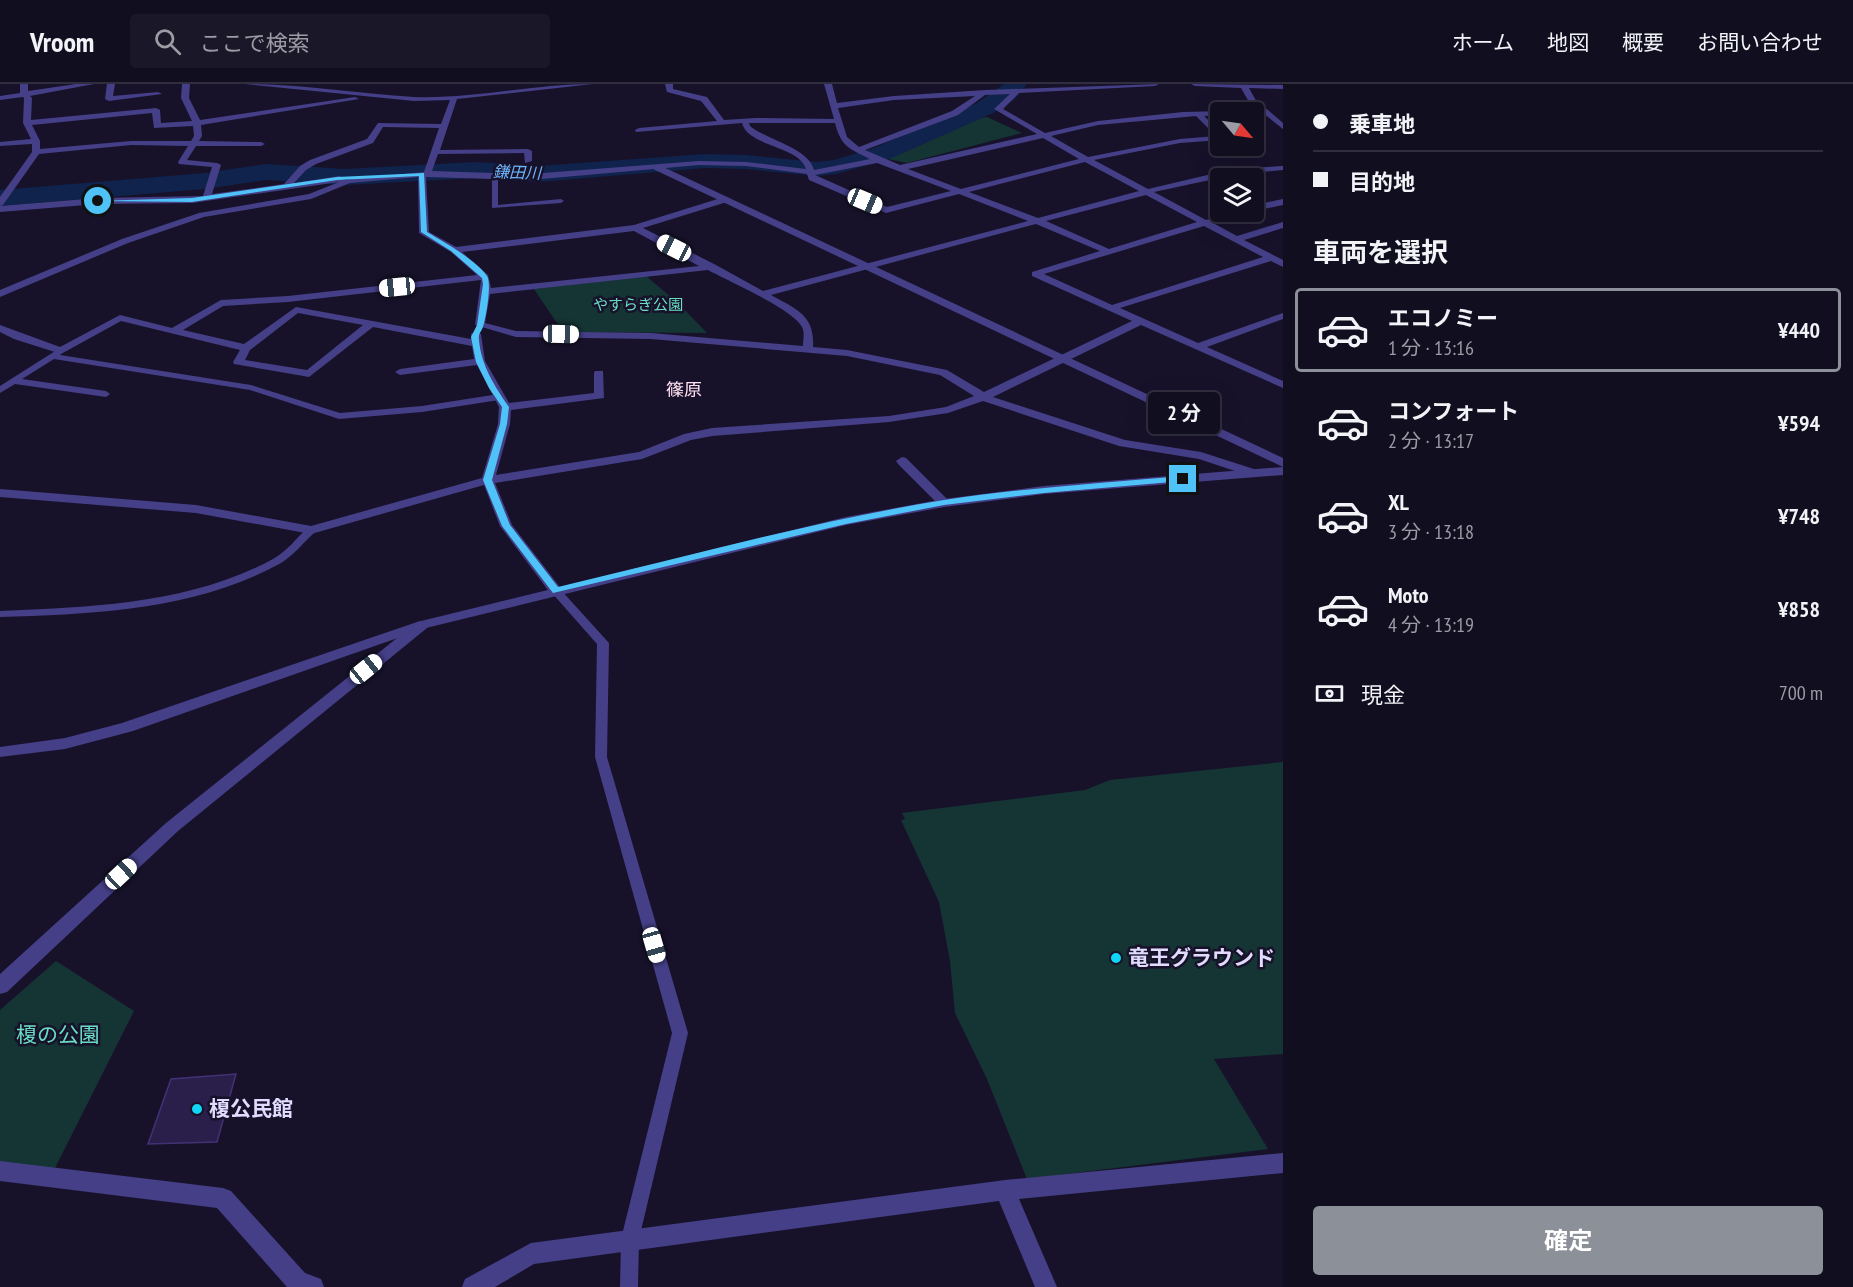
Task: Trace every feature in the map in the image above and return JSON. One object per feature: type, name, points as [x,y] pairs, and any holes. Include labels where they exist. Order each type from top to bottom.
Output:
[{"type":"street","points":[[0,203],[20,179],[36,152],[36,141],[27,123],[28,98],[24,94],[24,84]]},
{"type":"street","points":[[0,98],[90,84]]},
{"type":"street","points":[[111,84],[109,99],[158,94]]},
{"type":"street","points":[[186,84],[185,98],[197,123],[198,136],[182,162],[217,165],[207,198]]},
{"type":"street","points":[[249,84],[318,89],[388,98],[454,98],[533,87],[589,84]]},
{"type":"street","points":[[318,89],[325,84]]},
{"type":"street","points":[[669,84],[670,90],[704,99],[722,123]]},
{"type":"street","points":[[828,84],[843,138],[859,150],[878,160],[1037,221],[1107,251]]},
{"type":"street","points":[[859,150],[955,113],[994,84]]},
{"type":"street","points":[[834,106],[894,98],[1099,85],[1155,84]]},
{"type":"street","points":[[1195,84],[1283,87]]},
{"type":"street","points":[[1244,85],[1252,100],[1283,127]]},
{"type":"street","points":[[1019,90],[998,109],[1087,160],[1283,264]]},
{"type":"street","points":[[388,98],[394,91]]},
{"type":"street","points":[[27,123],[156,110],[157,126],[197,123],[369,96]]},
{"type":"street","points":[[454,98],[425,174],[424,232],[454,250],[485,278],[480,325],[475,337],[480,362],[502,402],[504,424],[488,480],[506,526],[556,591]]},
{"type":"street","points":[[899,168],[1045,134],[1136,117],[1210,113]]},
{"type":"street","points":[[1267,113],[1283,113]]},
{"type":"street","points":[[1198,114],[1210,126]]},
{"type":"street","points":[[745,121],[746,127],[755,136],[802,156],[808,162],[812,178],[886,210],[1144,147],[1210,138]]},
{"type":"street","points":[[639,130],[745,121],[838,121]]},
{"type":"street","points":[[287,186],[303,168],[313,162],[370,141],[381,125],[444,126]]},
{"type":"street","points":[[0,144],[36,141]]},
{"type":"street","points":[[36,152],[131,144],[261,144]]},
{"type":"street","points":[[435,152],[528,151],[528,161]]},
{"type":"street","points":[[0,209],[98,201],[207,198],[337,178],[425,174],[541,176],[699,163],[746,164],[819,173],[878,160]]},
{"type":"street","points":[[656,167],[870,266],[927,296],[1283,463]]},
{"type":"street","points":[[765,294],[1146,192],[1233,172],[1283,168]]},
{"type":"street","points":[[0,294],[125,241],[202,215],[311,196],[361,178]]},
{"type":"street","points":[[454,250],[636,228],[724,200]]},
{"type":"street","points":[[1264,206],[1283,202]]},
{"type":"street","points":[[1210,220],[1035,274],[1283,385]]},
{"type":"street","points":[[1236,239],[1283,225]]},
{"type":"street","points":[[636,228],[765,294],[802,320],[809,330],[808,349]]},
{"type":"street","points":[[1111,308],[1271,258]]},
{"type":"street","points":[[485,292],[713,267]]},
{"type":"street","points":[[174,331],[221,303],[288,299],[485,278]]},
{"type":"street","points":[[371,324],[309,374],[238,362],[246,348],[296,310],[476,343]]},
{"type":"street","points":[[1198,347],[1283,316]]},
{"type":"street","points":[[0,328],[57,353],[120,318],[246,348]]},
{"type":"street","points":[[0,493],[196,509],[311,530],[488,480],[642,455],[688,437],[712,432],[889,419],[948,410],[984,397],[1141,321]]},
{"type":"street","points":[[480,325],[516,334],[651,336],[847,353],[943,372],[984,397],[1123,443],[1201,456],[1253,473]]},
{"type":"street","points":[[400,372],[480,362]]},
{"type":"street","points":[[502,402],[600,396],[599,373]]},
{"type":"street","points":[[902,461],[944,503]]},
{"type":"street","points":[[0,752],[63,746],[109,734],[357,645],[422,625],[846,521],[944,503],[1044,490],[1283,471]]},
{"type":"street","points":[[0,986],[172,827],[422,625]]},
{"type":"street","points":[[473,1287],[531,1254],[1005,1190],[1283,1163]]},
{"type":"street","points":[[0,1171],[223,1198],[297,1281],[313,1287]]},
{"type":"street","points":[[1005,1190],[1046,1287]]},
{"type":"lane","points":[[495,174],[494,207],[561,201]]},
{"type":"lane","points":[[0,390],[57,353],[251,388],[339,416],[502,402]]},
{"type":"lane","points":[[14,381],[106,394]]},
{"type":"lane","points":[[0,614],[83,611],[181,597],[232,582],[279,560],[311,530]]},
{"type":"lane","points":[[556,591],[603,643],[601,758],[680,1033],[630,1239],[629,1287]]},
{"type":"green space","points":[[987,117],[1022,133],[907,163],[888,159],[915,142],[978,118]]},
{"type":"green space","name":"やすらぎ公園","points":[[646,276],[678,303],[707,333],[563,332],[534,289]]},
{"type":"green space","name":"竜王グラウンド","points":[[1283,762],[1283,1054],[1214,1059],[1268,1149],[1027,1179],[987,1079],[955,1013],[950,961],[939,902],[901,820],[905,819],[902,813],[1085,790],[1110,780]]},
{"type":"green space","name":"榎の公園","points":[[56,961],[134,1011],[50,1178],[0,1161],[0,1010]]},
{"type":"building","points":[[236,1074],[217,1142],[148,1144],[171,1079]]},
{"type":"waterway","name":"鎌田川","points":[[0,198],[205,181],[266,172],[345,177],[475,170],[538,174],[705,161],[745,162],[817,169],[836,167],[883,153],[985,108],[1007,94],[1016,84]]},
{"type":"place","name":"竜王グラウンド","points":[[1116,958]]},
{"type":"place","name":"榎公民館","points":[[197,1109]]},
{"type":"district","name":"篠原","points":[[684,390]]},
{"type":"route","points":[[98,201],[192,200],[337,178],[422,174],[424,232],[454,250],[485,278],[487,284],[480,325],[475,337],[480,362],[492,388],[505,407],[504,424],[488,480],[506,526],[556,591],[846,521],[944,503],[1044,490],[1183,479]]}]
